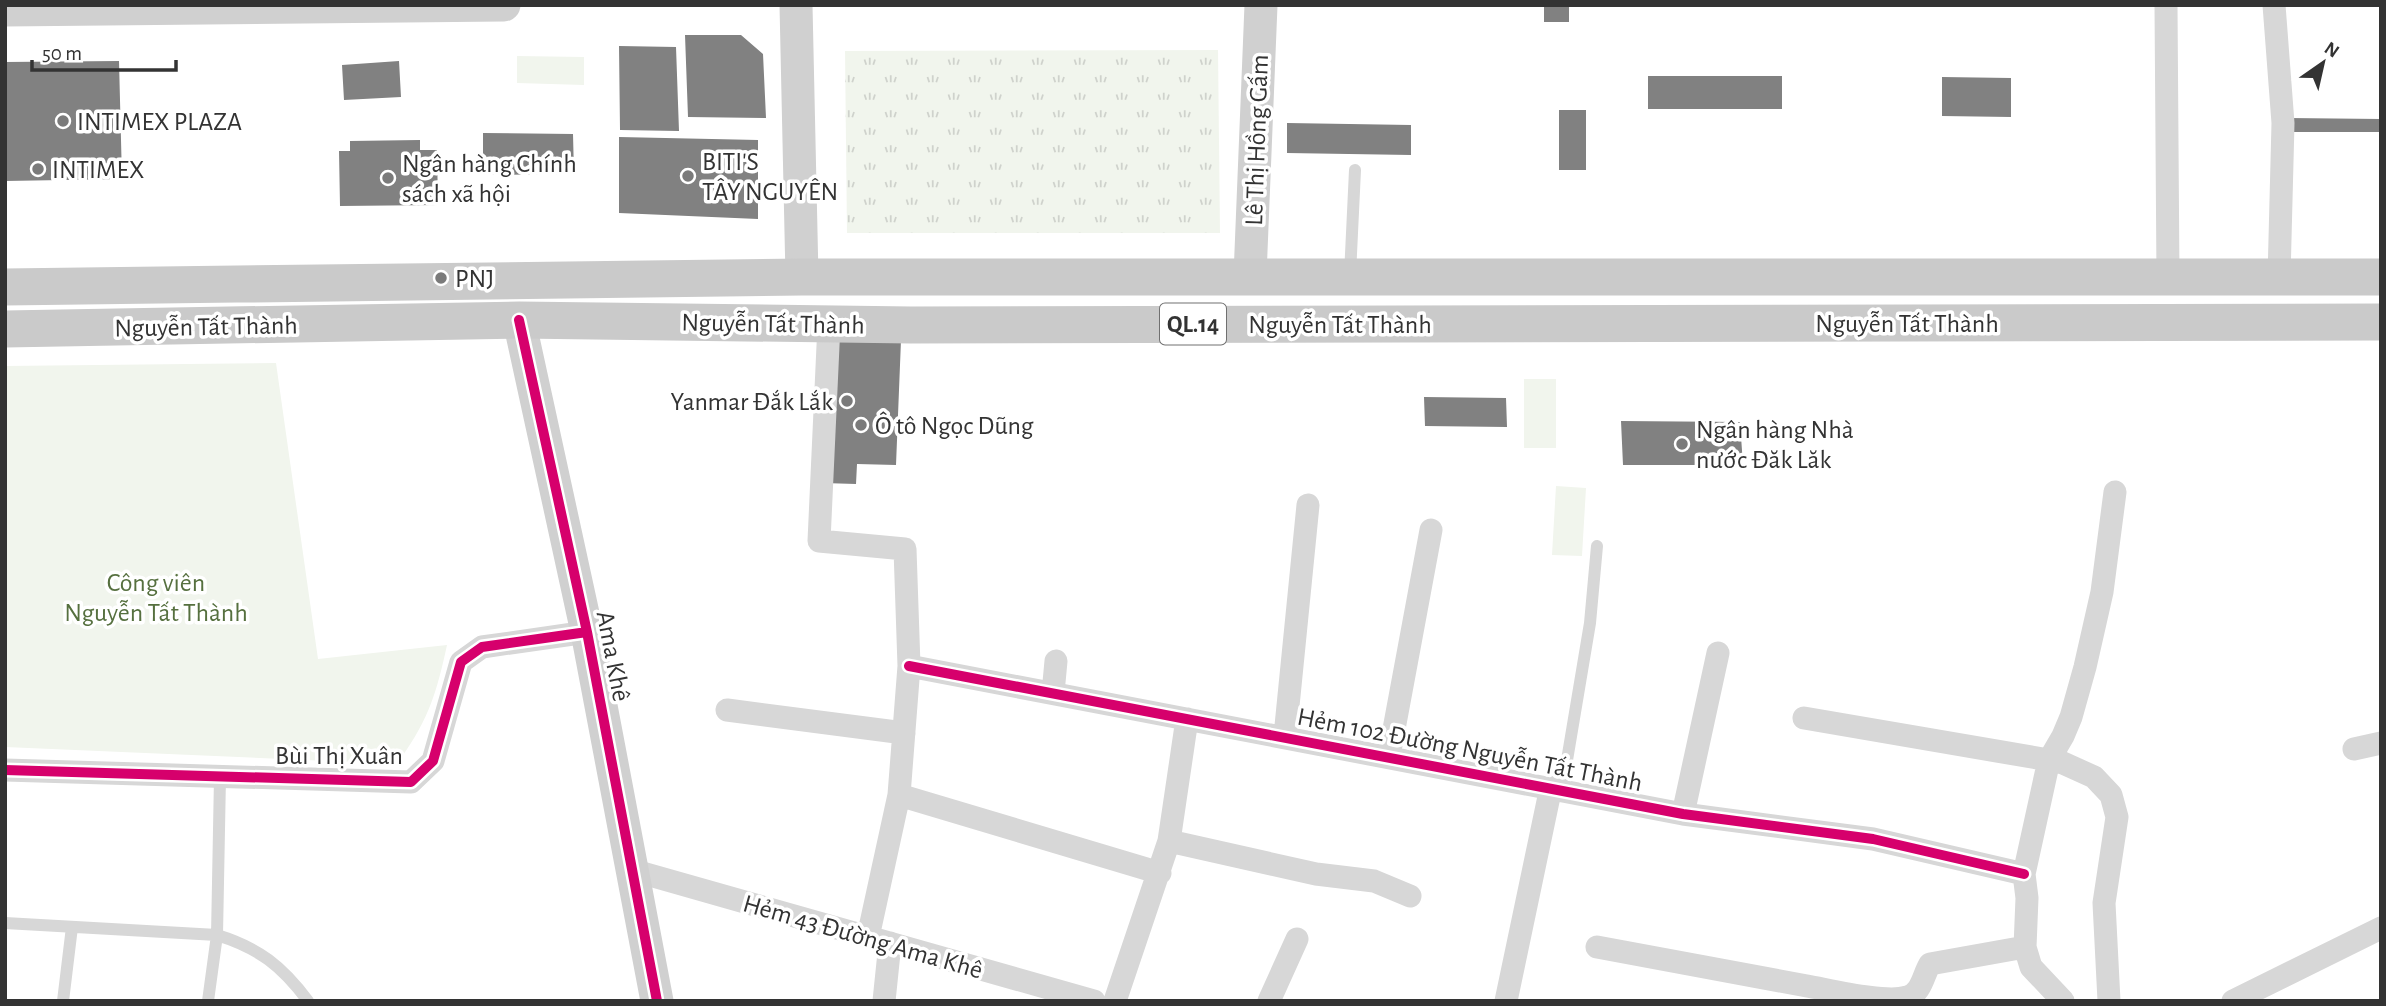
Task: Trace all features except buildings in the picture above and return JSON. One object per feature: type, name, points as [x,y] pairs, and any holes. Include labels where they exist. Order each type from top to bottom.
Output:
[{"type":"main road","name":"Nguyễn Tất Thành","points":[[5,287],[802,277],[2381,277]]},
{"type":"main road","points":[[518,280],[519,320]]},
{"type":"main road","name":"Nguyễn Tất Thành","points":[[5,329],[519,320],[829,324],[2381,322]]},
{"type":"street","points":[[5,10],[504,5]]},
{"type":"street","points":[[796,5],[802,277]]},
{"type":"street","name":"Lê Thị Hồng Gấm","points":[[1250,276],[1261,5]]},
{"type":"street","points":[[2166,5],[2168,278]]},
{"type":"street","points":[[2274,5],[2283,123],[2279,278]]},
{"type":"street","name":"Ama Khê","points":[[519,320],[586,632],[657,1001]]},
{"type":"street","points":[[829,324],[819,541],[905,549],[909,666],[899,795],[868,937]]},
{"type":"street","points":[[2063,1001],[2031,967],[2025,947],[2028,898],[2024,874],[2049,760],[2071,717],[2085,667],[2102,592],[2115,492]]},
{"type":"street","points":[[1285,736],[1308,505]]},
{"type":"street","points":[[1389,756],[1432,530]]},
{"type":"street","name":"Bùi Thị Xuân","points":[[5,770],[411,782],[433,761],[461,662],[482,647],[586,632]]},
{"type":"street","points":[[1684,814],[1718,653]]},
{"type":"street","points":[[1053,693],[1056,661]]},
{"type":"street","name":"Hẻm 102 Đường Nguyễn Tất Thành","points":[[909,666],[1684,814],[1873,839],[2024,874]]},
{"type":"street","points":[[727,710],[904,733]]},
{"type":"street","points":[[1804,718],[2049,760],[2063,763],[2094,777],[2111,795],[2117,817],[2104,903],[2109,1001]]},
{"type":"street","points":[[1115,1001],[1169,841],[1187,719]]},
{"type":"street","points":[[2354,749],[2381,743]]},
{"type":"street","points":[[1506,1001],[1556,788]]},
{"type":"street","points":[[899,795],[1160,873]]},
{"type":"street","points":[[1169,841],[1316,874],[1374,881],[1410,896]]},
{"type":"street","name":"Hẻm 43 Đường Ama Khê","points":[[632,870],[1094,1001]]},
{"type":"street","points":[[2233,1001],[2381,928]]},
{"type":"street","points":[[1269,1001],[1297,939]]},
{"type":"street","points":[[884,1001],[890,943]]},
{"type":"street","points":[[1597,947],[1821,989],[1891,999],[1909,997],[1917,991],[1924,982],[1930,964],[2025,947]]},
{"type":"lane","points":[[1350,276],[1355,170]]},
{"type":"lane","points":[[1556,788],[1590,623],[1597,546]]},
{"type":"lane","points":[[208,1001],[217,935],[220,777]]},
{"type":"lane","points":[[5,923],[217,935],[240,942],[266,956],[308,1001]]},
{"type":"lane","points":[[63,1001],[72,927]]},
{"type":"green space","points":[[1218,50],[1220,233],[847,233],[845,51]]},
{"type":"green space","points":[[517,56],[584,57],[584,85],[517,83]]},
{"type":"green space","name":"Công viên Nguyễn Tất Thành","points":[[276,363],[318,659],[447,645],[431,704],[419,730],[401,758],[375,763],[5,747],[5,366]]},
{"type":"green space","points":[[1524,379],[1556,379],[1556,448],[1524,448]]},
{"type":"green space","points":[[1556,486],[1586,488],[1582,556],[1552,555]]},
{"type":"cycle path","points":[[519,320],[587,632],[657,1001]]},
{"type":"cycle path","points":[[5,770],[411,782],[433,761],[461,662],[482,647],[587,632]]},
{"type":"cycle path","points":[[909,666],[1683,814],[1873,839],[2024,874]]},
{"type":"place","name":"INTIMEX PLAZA","points":[[63,121]]},
{"type":"place","name":"INTIMEX","points":[[38,169]]},
{"type":"place","name":"BITI'S TÂY NGUYÊN","points":[[688,176]]},
{"type":"place","name":"Ngân hàng Chính sách xã hội","points":[[388,178]]},
{"type":"place","name":"PNJ","points":[[441,278]]},
{"type":"place","name":"Yanmar Đắk Lắk","points":[[847,401]]},
{"type":"place","name":"Ô tô Ngọc Dũng","points":[[861,425]]},
{"type":"place","name":"Ngân hàng Nhà nước Đăk Lăk","points":[[1682,444]]}]
